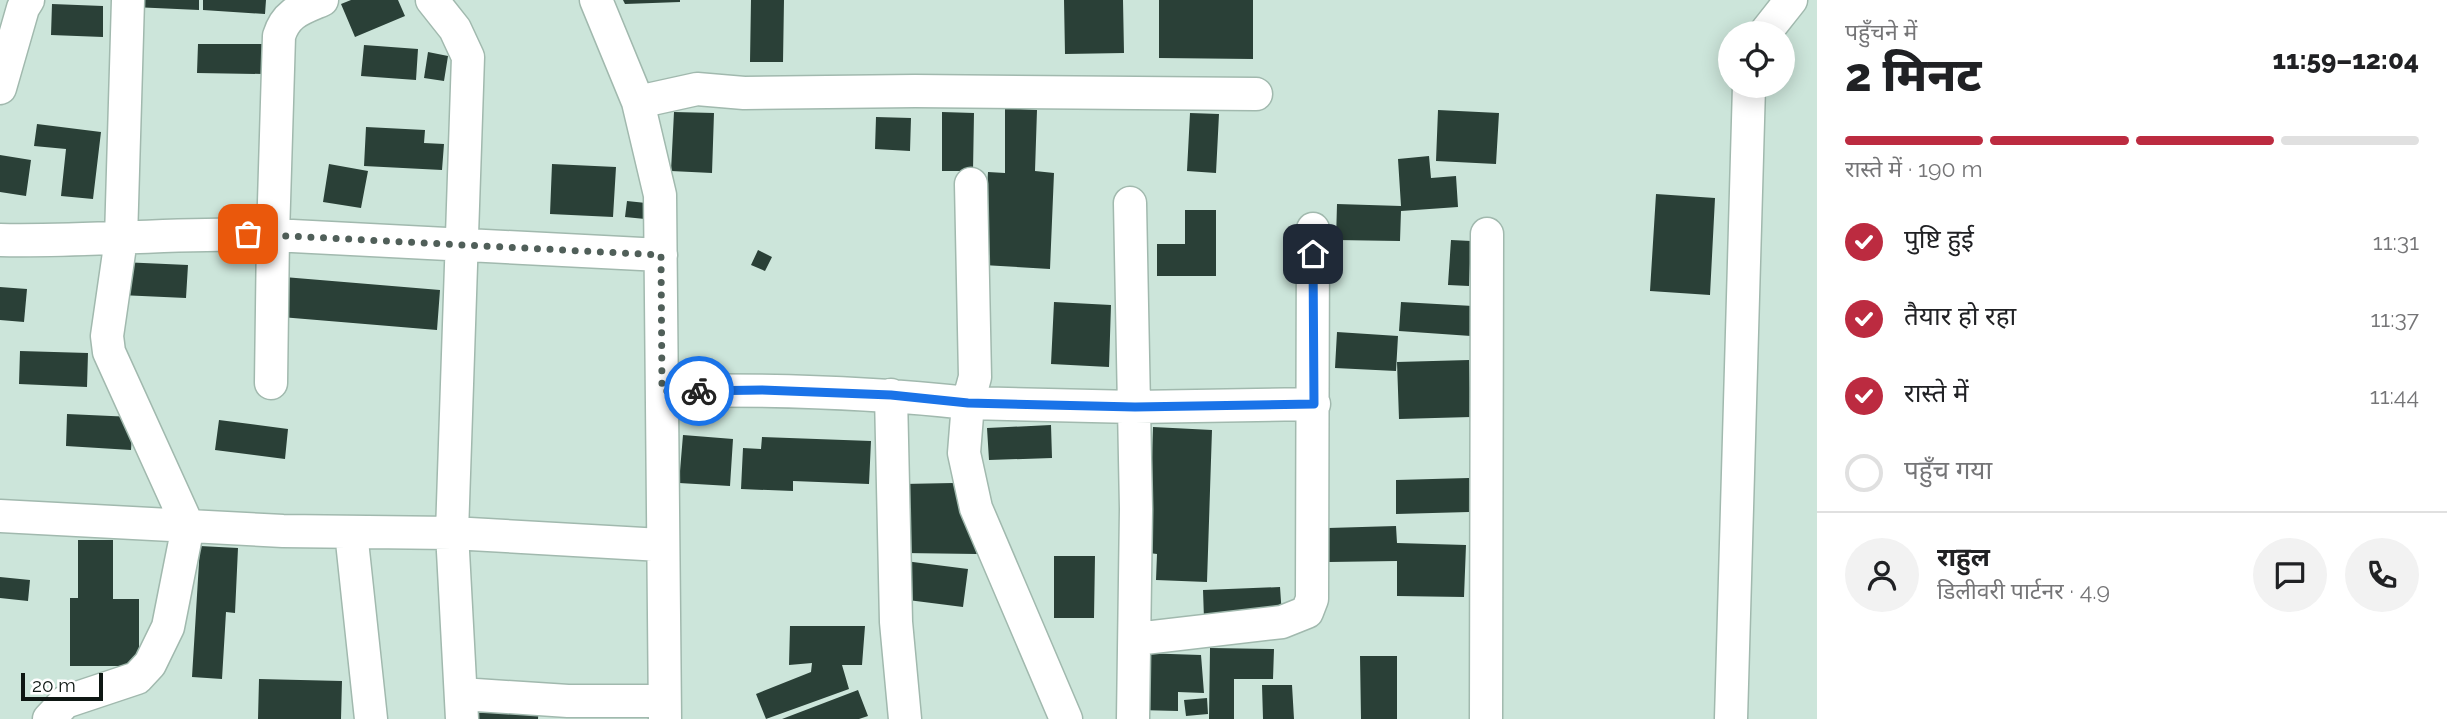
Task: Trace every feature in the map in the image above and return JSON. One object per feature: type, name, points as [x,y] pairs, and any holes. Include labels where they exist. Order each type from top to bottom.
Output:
[{"type":"street","points":[[0,88],[23,8],[28,0]]},
{"type":"street","points":[[49,719],[65,702],[137,678],[150,664],[168,627],[188,526],[110,352],[107,321],[121,239],[128,0]]},
{"type":"street","points":[[271,383],[279,36],[283,22],[292,12],[322,0]]},
{"type":"street","points":[[432,0],[455,29],[468,57],[452,533],[461,706],[568,701],[665,710],[661,545],[660,195],[638,102],[596,0]]},
{"type":"street","points":[[1757,21],[1761,0]]},
{"type":"street","points":[[1774,21],[1791,0]]},
{"type":"street","points":[[638,102],[697,89],[744,93],[915,91],[1256,94]]},
{"type":"street","points":[[1731,719],[1749,98]]},
{"type":"street","points":[[971,184],[975,377],[968,403],[964,453],[976,508],[1066,719]]},
{"type":"street","points":[[1130,203],[1135,407],[1136,639],[1133,719]]},
{"type":"street","points":[[1136,639],[1282,622],[1307,612],[1312,599],[1313,229]]},
{"type":"street","points":[[0,240],[121,239],[197,233],[661,255]]},
{"type":"street","points":[[1486,719],[1487,234]]},
{"type":"street","points":[[662,391],[762,390],[891,395],[968,403],[1135,407],[1314,404]]},
{"type":"street","points":[[891,395],[896,622],[905,719]]},
{"type":"street","points":[[0,516],[188,526],[452,533],[661,545]]},
{"type":"street","points":[[351,532],[371,719]]},
{"type":"building","points":[[133,0],[199,0],[199,10],[133,7]]},
{"type":"building","points":[[203,0],[266,0],[265,14],[203,10]]},
{"type":"building","points":[[351,0],[398,0],[405,16],[355,37],[341,4]]},
{"type":"building","points":[[623,0],[680,0],[680,2],[625,4]]},
{"type":"building","points":[[751,0],[784,0],[783,62],[750,62]]},
{"type":"building","points":[[1064,0],[1123,0],[1124,53],[1065,54]]},
{"type":"building","points":[[1159,0],[1253,0],[1253,59],[1159,58]]},
{"type":"building","points":[[52,4],[103,6],[103,37],[51,35]]},
{"type":"building","points":[[198,44],[263,44],[263,74],[197,73]]},
{"type":"building","points":[[364,45],[418,49],[416,80],[361,76]]},
{"type":"building","points":[[428,52],[448,56],[444,81],[424,78]]},
{"type":"building","points":[[1005,108],[1037,110],[1035,171],[1054,173],[1050,269],[983,265],[988,172],[1005,173]]},
{"type":"building","points":[[1438,110],[1499,113],[1496,164],[1436,161]]},
{"type":"building","points":[[674,112],[714,113],[712,173],[671,171]]},
{"type":"building","points":[[942,112],[974,113],[973,171],[942,171]]},
{"type":"building","points":[[1190,113],[1219,114],[1216,173],[1187,171]]},
{"type":"building","points":[[876,117],[911,118],[910,151],[875,149]]},
{"type":"building","points":[[37,124],[101,132],[93,199],[61,196],[66,149],[34,146]]},
{"type":"building","points":[[366,127],[425,130],[424,143],[444,144],[442,170],[364,166]]},
{"type":"building","points":[[0,155],[31,160],[26,196],[0,192]]},
{"type":"building","points":[[1429,156],[1431,178],[1456,176],[1458,207],[1401,211],[1400,241],[1336,240],[1337,204],[1401,206],[1398,159]]},
{"type":"building","points":[[329,164],[368,171],[361,208],[323,202]]},
{"type":"building","points":[[552,164],[616,167],[613,217],[550,214]]},
{"type":"building","points":[[1656,194],[1715,198],[1710,295],[1650,291]]},
{"type":"building","points":[[627,201],[646,203],[645,219],[625,217]]},
{"type":"building","points":[[1185,210],[1216,210],[1216,276],[1157,276],[1157,244],[1185,244]]},
{"type":"building","points":[[1451,240],[1471,241],[1469,286],[1448,285]]},
{"type":"building","points":[[758,250],[772,257],[765,271],[751,265]]},
{"type":"building","points":[[121,262],[188,265],[186,298],[120,295]]},
{"type":"building","points":[[284,277],[440,290],[437,330],[281,317]]},
{"type":"building","points":[[0,287],[27,289],[24,322],[0,320]]},
{"type":"building","points":[[1054,302],[1111,305],[1109,367],[1051,364]]},
{"type":"building","points":[[1401,302],[1473,306],[1471,336],[1399,331]]},
{"type":"building","points":[[1337,332],[1398,336],[1396,371],[1335,368]]},
{"type":"building","points":[[20,351],[88,353],[87,387],[19,384]]},
{"type":"building","points":[[1469,360],[1471,417],[1399,419],[1397,362]]},
{"type":"building","points":[[67,414],[133,417],[131,450],[66,446]]},
{"type":"building","points":[[219,420],[288,429],[285,459],[215,450]]},
{"type":"building","points":[[1051,425],[1052,458],[989,460],[987,428]]},
{"type":"building","points":[[1153,427],[1212,430],[1207,582],[1156,580],[1157,554],[1149,553]]},
{"type":"building","points":[[683,435],[733,439],[730,486],[679,483]]},
{"type":"building","points":[[762,437],[871,441],[869,484],[793,481],[793,491],[741,489],[743,448],[761,449]]},
{"type":"building","points":[[1469,478],[1469,512],[1396,514],[1396,480]]},
{"type":"building","points":[[953,483],[977,554],[904,553],[903,484]]},
{"type":"building","points":[[1396,526],[1397,543],[1466,545],[1464,597],[1397,596],[1397,561],[1329,562],[1328,528]]},
{"type":"building","points":[[78,540],[113,540],[113,599],[139,599],[139,666],[70,666],[70,598],[78,598]]},
{"type":"building","points":[[200,546],[238,548],[235,613],[226,612],[222,679],[192,677]]},
{"type":"building","points":[[1054,556],[1095,556],[1094,618],[1054,618]]},
{"type":"building","points":[[905,561],[968,569],[963,607],[900,599]]},
{"type":"building","points":[[0,577],[30,580],[28,601],[0,598]]},
{"type":"building","points":[[1280,587],[1282,616],[1204,619],[1203,590]]},
{"type":"building","points":[[790,626],[865,626],[862,665],[842,665],[849,689],[766,719],[756,694],[811,672],[812,663],[789,665]]},
{"type":"building","points":[[1210,648],[1274,649],[1273,679],[1234,679],[1234,719],[1209,719]]},
{"type":"building","points":[[1140,653],[1201,655],[1204,693],[1178,692],[1178,711],[1139,710]]},
{"type":"building","points":[[1360,656],[1397,656],[1397,719],[1361,719]]},
{"type":"building","points":[[259,679],[342,681],[341,719],[258,719]]},
{"type":"building","points":[[1262,685],[1292,685],[1294,719],[1263,719]]},
{"type":"building","points":[[858,690],[868,716],[859,719],[782,719]]},
{"type":"building","points":[[1207,698],[1208,714],[1186,716],[1184,700]]},
{"type":"building","points":[[472,700],[539,704],[538,719],[471,719]]},
{"type":"way so far","points":[[248,234],[661,255],[662,391],[699,391]]},
{"type":"route","points":[[699,391],[762,390],[891,395],[968,403],[1135,407],[1314,404],[1313,254]]}]
